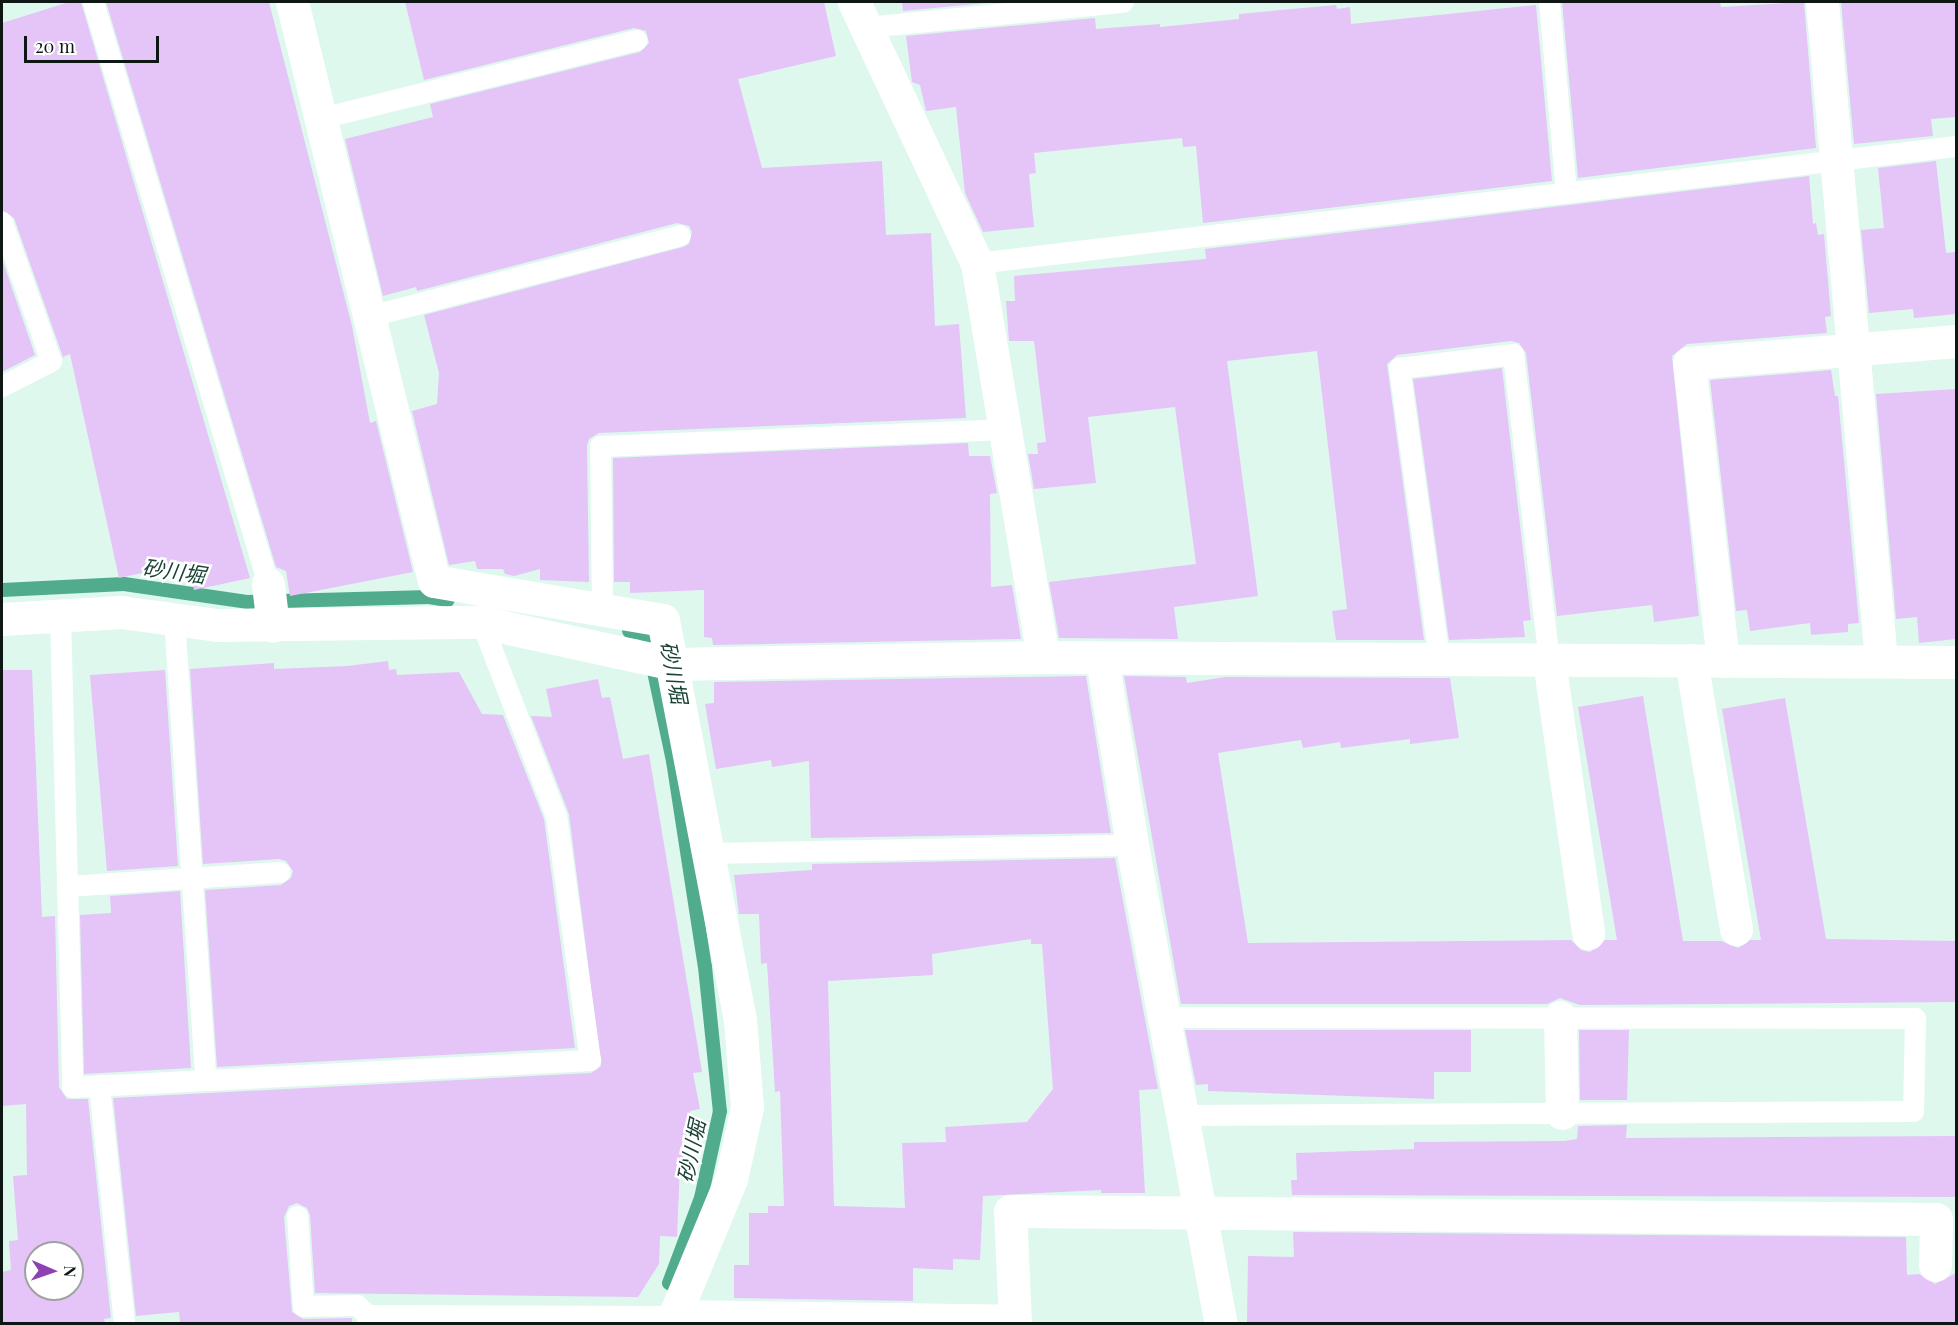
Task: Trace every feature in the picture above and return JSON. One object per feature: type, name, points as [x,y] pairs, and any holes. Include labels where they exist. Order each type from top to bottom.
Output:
[{"type":"street","points":[[292,2],[434,581],[663,620],[674,664],[740,1020],[747,1107],[731,1179],[673,1320],[1015,1322],[1010,1211],[1936,1219],[1935,1266]]},
{"type":"street","points":[[1822,2],[1839,160],[1881,661]]},
{"type":"street","points":[[860,14],[977,262],[1003,429],[1043,657]]},
{"type":"street","points":[[1736,930],[1707,660],[1689,363],[1855,347],[1956,341]]},
{"type":"street","points":[[2,619],[121,612],[174,620],[270,607],[481,622],[674,664],[1043,657],[1956,662]]},
{"type":"street","points":[[1102,659],[1132,844],[1166,1017],[1221,1323]]},
{"type":"street","points":[[1549,661],[1588,933]]},
{"type":"street","points":[[1560,1017],[1562,1113]]},
{"type":"lane","points":[[93,2],[270,607]]},
{"type":"lane","points":[[860,14],[1123,2]]},
{"type":"lane","points":[[1549,2],[1566,192]]},
{"type":"lane","points":[[321,118],[637,40]]},
{"type":"lane","points":[[977,262],[1956,146]]},
{"type":"lane","points":[[2,222],[51,361],[2,386]]},
{"type":"lane","points":[[370,316],[680,234]]},
{"type":"lane","points":[[1439,659],[1399,369],[1513,354],[1549,661]]},
{"type":"lane","points":[[602,608],[600,446],[1003,429]]},
{"type":"lane","points":[[60,615],[72,1087],[205,1078],[590,1060],[556,816],[481,622]]},
{"type":"lane","points":[[174,620],[205,1078]]},
{"type":"lane","points":[[708,854],[1132,844]]},
{"type":"lane","points":[[67,886],[280,872]]},
{"type":"lane","points":[[1166,1017],[1915,1018],[1913,1111],[1183,1114]]},
{"type":"lane","points":[[99,1085],[124,1323]]},
{"type":"lane","points":[[297,1216],[303,1306],[357,1305],[367,1319],[673,1320]]},
{"type":"building","points":[[69,2],[81,2],[250,578],[194,590],[188,563],[119,578],[70,354],[63,357],[14,218],[2,210],[2,23]]},
{"type":"building","points":[[106,2],[269,2],[352,326],[370,423],[376,421],[413,572],[290,596],[286,571],[276,567]]},
{"type":"building","points":[[405,2],[824,2],[836,56],[738,79],[762,168],[882,161],[886,235],[931,233],[935,326],[959,324],[966,418],[599,433],[589,439],[587,446],[589,582],[540,580],[540,569],[514,576],[505,574],[503,569],[477,569],[475,561],[449,565],[412,411],[437,404],[439,373],[424,315],[683,247],[689,244],[692,232],[689,226],[677,223],[417,291],[416,287],[383,296],[345,139],[433,117],[430,104],[640,52],[649,43],[646,31],[634,28],[424,80]]},
{"type":"building","points":[[902,2],[996,2],[903,11]]},
{"type":"building","points":[[1562,2],[1720,2],[1721,7],[1804,2],[1816,148],[1578,178]]},
{"type":"building","points":[[1841,2],[1956,2],[1956,117],[1931,119],[1933,136],[1854,144]]},
{"type":"building","points":[[1336,5],[1337,9],[1350,7],[1351,24],[1536,5],[1552,181],[1203,223],[1196,146],[1183,147],[1182,138],[1034,153],[1036,173],[1029,174],[1034,227],[983,232],[965,193],[956,107],[926,111],[920,85],[912,82],[906,36],[1095,18],[1096,29],[1160,24],[1160,27],[1239,19],[1239,14]]},
{"type":"building","points":[[1936,161],[1946,253],[1956,252],[1956,314],[1914,318],[1913,309],[1869,313],[1861,230],[1884,228],[1878,168]]},
{"type":"building","points":[[1809,176],[1813,224],[1816,223],[1818,235],[1824,234],[1831,316],[1825,317],[1827,333],[1687,344],[1672,356],[1699,616],[1654,622],[1652,605],[1557,616],[1526,353],[1519,343],[1511,341],[1397,355],[1387,364],[1424,640],[1336,640],[1332,611],[1347,609],[1317,351],[1227,361],[1258,596],[1174,607],[1178,639],[1059,638],[1049,582],[1196,564],[1175,407],[1088,417],[1096,483],[1034,489],[1028,454],[1038,454],[1037,443],[1046,442],[1034,341],[1009,341],[1006,301],[1015,301],[1014,276],[1206,259],[1205,249]]},
{"type":"building","points":[[2,259],[35,355],[2,372]]},
{"type":"building","points":[[1502,368],[1531,620],[1523,621],[1525,637],[1449,640],[1413,379]]},
{"type":"building","points":[[1831,370],[1835,396],[1838,396],[1859,623],[1848,624],[1848,632],[1811,635],[1810,623],[1750,631],[1747,610],[1736,611],[1710,380]]},
{"type":"building","points":[[1956,389],[1956,639],[1919,643],[1917,617],[1896,619],[1876,394]]},
{"type":"building","points":[[968,443],[969,456],[990,456],[997,493],[990,494],[991,587],[1012,585],[1021,639],[713,645],[712,638],[704,637],[704,590],[630,593],[630,582],[614,582],[613,458]]},
{"type":"building","points":[[388,661],[389,670],[396,669],[397,675],[459,672],[482,714],[503,715],[544,819],[575,1048],[217,1067],[205,890],[281,885],[291,878],[293,871],[286,861],[279,859],[203,864],[190,669],[274,663],[274,669],[347,666]]},
{"type":"building","points":[[2,670],[32,670],[42,917],[55,916],[59,1087],[67,1099],[88,1099],[111,1318],[104,1319],[105,1323],[2,1323],[2,1272],[11,1270],[9,1241],[18,1240],[13,1176],[27,1175],[26,1104],[2,1106]]},
{"type":"building","points":[[165,670],[178,866],[107,871],[90,675]]},
{"type":"building","points":[[1086,676],[1111,833],[811,838],[809,761],[772,767],[771,760],[716,769],[705,704],[714,703],[714,682]]},
{"type":"building","points":[[1124,676],[1186,677],[1187,683],[1225,677],[1450,678],[1459,738],[1410,744],[1410,739],[1341,748],[1340,742],[1303,748],[1301,740],[1218,753],[1248,943],[1571,940],[1581,950],[1590,952],[1605,940],[1617,940],[1578,707],[1643,696],[1683,941],[1721,941],[1738,948],[1750,940],[1761,940],[1722,709],[1785,698],[1826,939],[1956,941],[1956,1002],[1580,1005],[1560,998],[1547,1004],[1181,1004]]},
{"type":"building","points":[[598,679],[602,698],[610,697],[623,759],[649,754],[702,1072],[693,1073],[700,1109],[690,1111],[691,1164],[680,1164],[677,1237],[660,1236],[659,1264],[638,1297],[315,1293],[310,1215],[307,1208],[297,1203],[289,1206],[284,1217],[292,1312],[303,1319],[352,1318],[352,1323],[180,1323],[179,1312],[136,1316],[113,1098],[591,1073],[601,1066],[569,814],[531,716],[552,717],[546,689]]},
{"type":"building","points":[[1115,858],[1158,1089],[1139,1090],[1145,1193],[1101,1193],[1101,1190],[983,1196],[980,1260],[953,1259],[953,1270],[913,1268],[913,1301],[734,1298],[734,1265],[749,1265],[749,1213],[768,1213],[768,1206],[784,1206],[780,1091],[775,1092],[767,963],[761,964],[759,914],[739,914],[734,875],[812,870],[812,864]],"holes":[[[1031,939],[1031,944],[1042,944],[1053,1089],[1027,1122],[945,1127],[946,1142],[902,1143],[905,1208],[834,1206],[828,981],[933,975],[932,954]]]},
{"type":"building","points":[[180,891],[191,1068],[84,1074],[80,915],[111,913],[110,896]]},
{"type":"building","points":[[1185,1030],[1471,1030],[1471,1072],[1434,1072],[1434,1099],[1208,1091],[1208,1084],[1196,1085]]},
{"type":"building","points":[[1579,1030],[1629,1030],[1627,1100],[1580,1100]]},
{"type":"building","points":[[1627,1125],[1626,1138],[1956,1136],[1956,1197],[1292,1195],[1291,1180],[1297,1180],[1296,1153],[1414,1149],[1414,1142],[1564,1141],[1577,1139],[1578,1126]]},
{"type":"building","points":[[1293,1232],[1906,1237],[1907,1275],[1919,1274],[1935,1284],[1956,1273],[1956,1323],[1247,1323],[1248,1256],[1294,1257]]},
{"type":"waterway","name":"砂川堀","points":[[2,590],[124,584],[247,602],[429,597],[448,600]]},
{"type":"waterway","name":"砂川堀","points":[[629,631],[646,634],[673,761],[705,967],[720,1111],[701,1198],[669,1283]]}]
